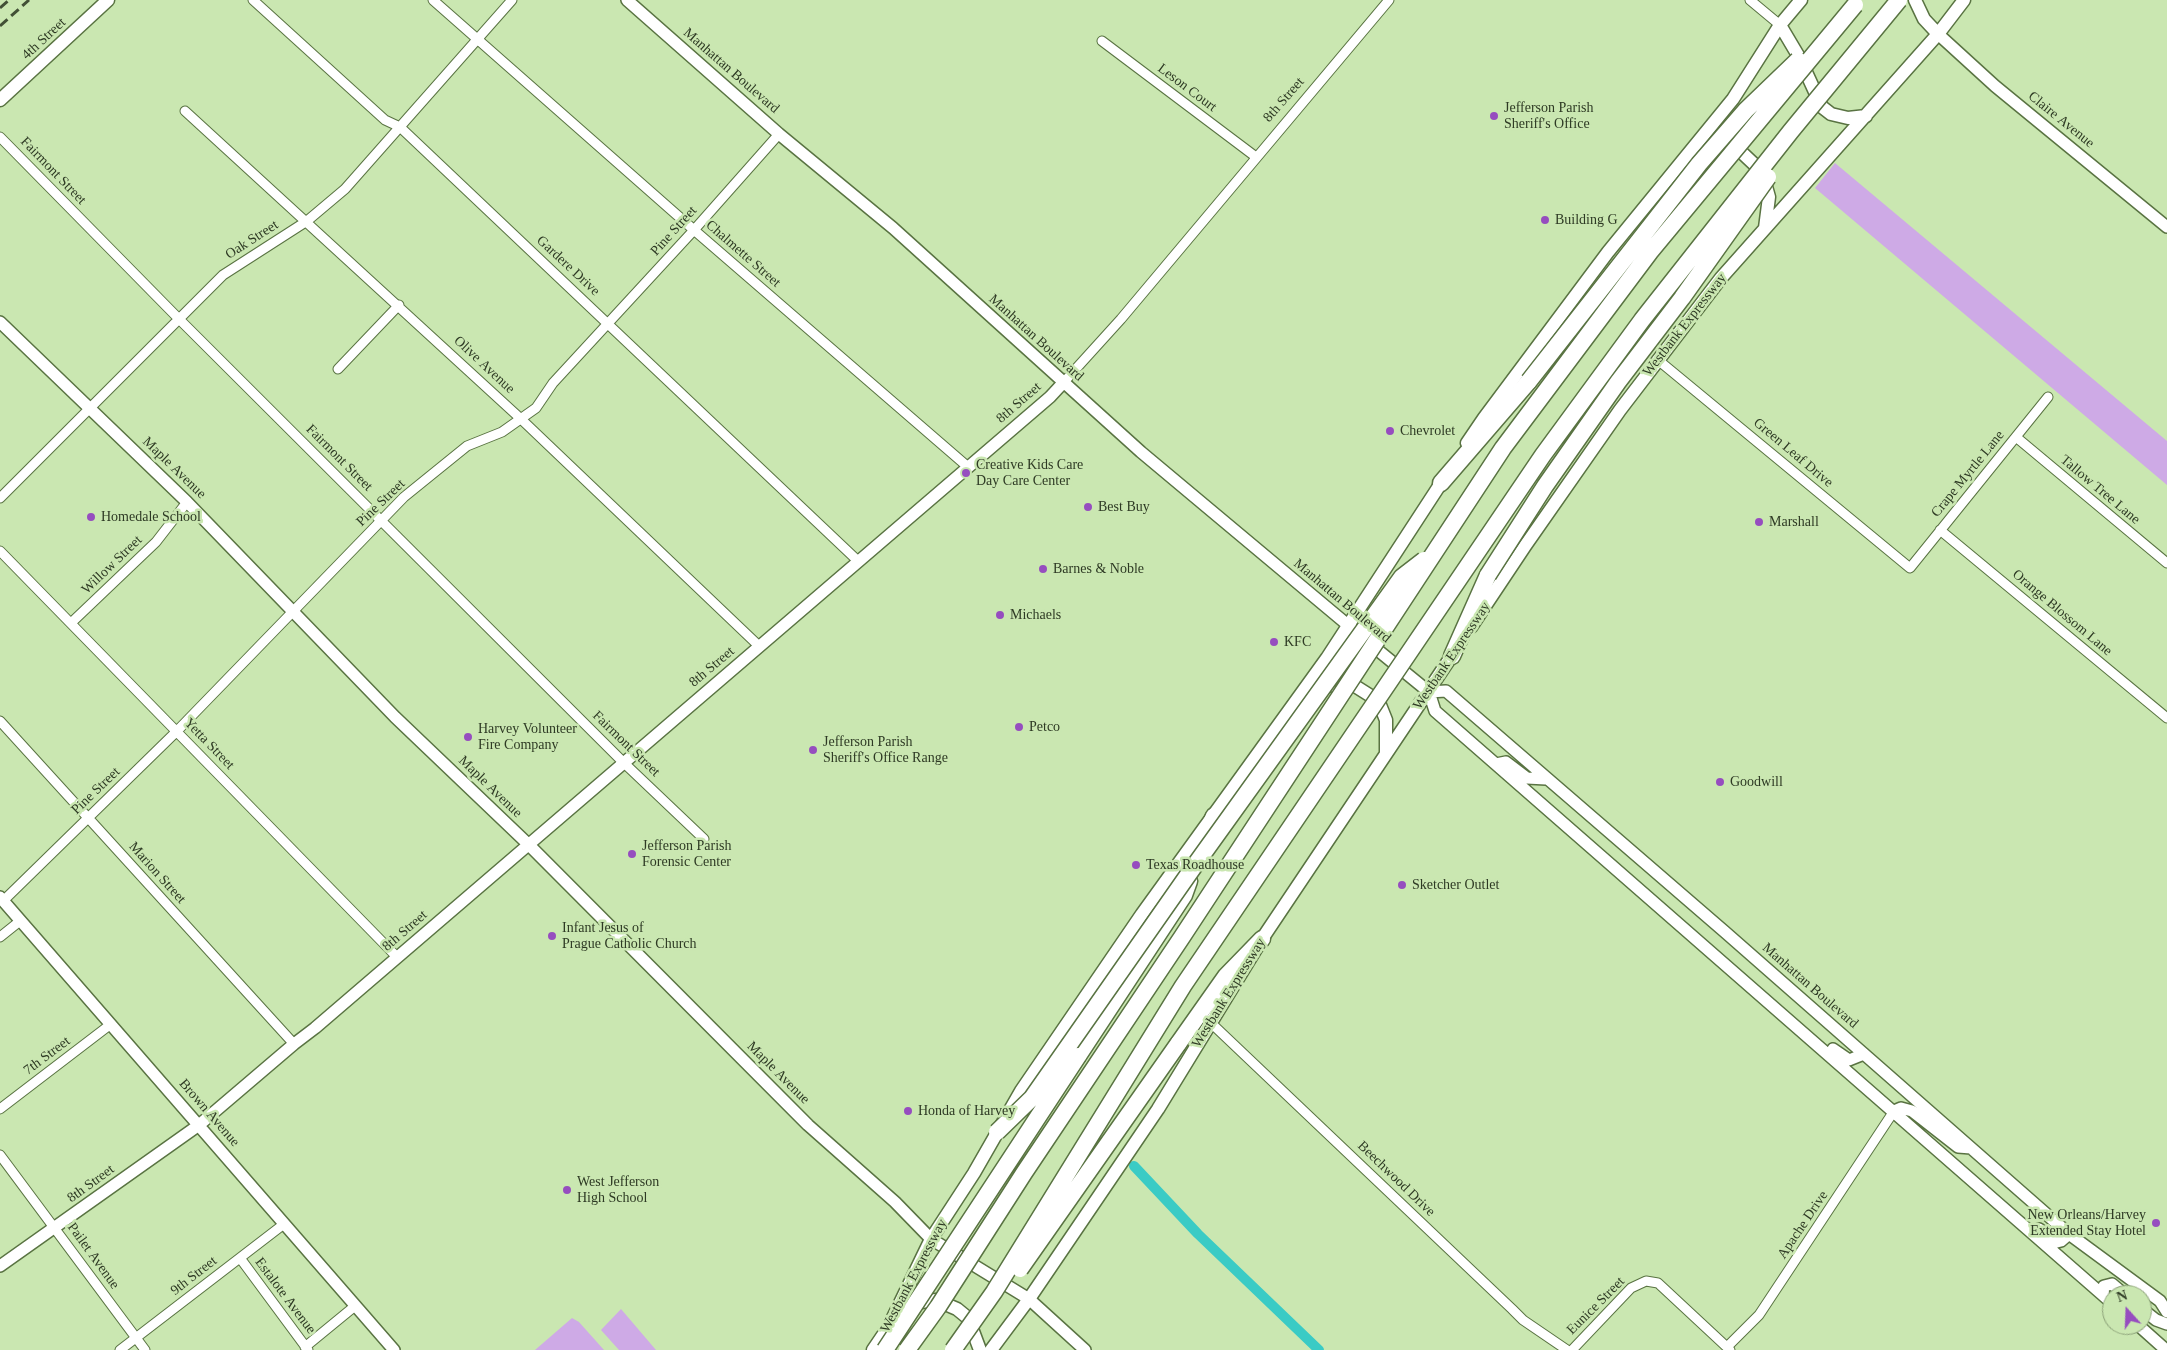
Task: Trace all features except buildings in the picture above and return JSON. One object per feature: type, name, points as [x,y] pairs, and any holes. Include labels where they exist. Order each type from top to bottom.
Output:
[{"type":"highway","points":[[953,1350],[994,1292],[1183,986],[1543,454],[1642,320],[1791,131],[1899,0]]},
{"type":"highway","points":[[1441,483],[1529,381],[1711,150],[1746,110],[1857,3]]},
{"type":"highway","points":[[907,1350],[938,1307],[1024,1173],[1182,937],[1503,448],[1650,252],[1857,3]]},
{"type":"highway","points":[[1452,656],[1488,576],[1545,486],[1618,382],[1682,298],[1782,156],[1791,131]]},
{"type":"highway","points":[[997,1132],[1032,1098],[1200,857],[1402,578],[1436,550]]},
{"type":"highway","points":[[885,1350],[1184,895],[1214,816]]},
{"type":"highway","points":[[958,1350],[978,1329],[1205,1018],[1226,976],[1262,939]]},
{"type":"main road","name":"4th Street","points":[[0,100],[108,0]]},
{"type":"main road","name":"Westbank Expressway","points":[[873,1350],[888,1328],[931,1239],[1021,1091],[1142,914],[1305,689],[1484,418],[1592,273],[1733,99],[1780,25],[1801,0]]},
{"type":"main road","points":[[1915,0],[1924,19],[1938,34]]},
{"type":"main road","name":"Westbank Expressway","points":[[1262,939],[1525,546],[1620,410],[1721,278],[1938,34],[1964,0]]},
{"type":"main road","points":[[1780,25],[1799,57],[1822,107],[1831,114],[1848,118],[1866,116]]},
{"type":"main road","points":[[1684,158],[1710,148],[1730,146],[1738,149],[1755,165],[1765,183],[1769,197],[1765,228]]},
{"type":"main road","points":[[1305,689],[1342,685],[1355,686],[1369,694],[1380,705],[1385,714],[1387,728],[1386,753]]},
{"type":"main road","name":"Westbank Expressway","points":[[992,1350],[1029,1299],[1158,1109],[1205,1018]]},
{"type":"main road","points":[[895,1314],[921,1302],[936,1300],[957,1309],[968,1318],[980,1350]]},
{"type":"street","name":"Gardere Drive","points":[[252,0],[385,120],[400,127],[858,561]]},
{"type":"street","name":"Chalmette Street","points":[[433,0],[694,230],[968,467]]},
{"type":"street","name":"Oak Street","points":[[0,498],[223,275],[307,221],[345,189],[512,0]]},
{"type":"street","name":"Manhattan Boulevard","points":[[627,0],[779,134],[893,228],[1141,452],[1429,692],[1435,711],[2102,1294]]},
{"type":"street","name":"8th Street","points":[[0,1266],[199,1125],[397,958],[1050,397],[1121,319],[1389,0]]},
{"type":"street","points":[[1750,0],[1780,25]]},
{"type":"street","name":"Claire Avenue","points":[[1938,34],[1995,86],[2167,227]]},
{"type":"street","name":"Leson Court","points":[[1102,41],[1256,157]]},
{"type":"street","name":"Olive Avenue","points":[[186,111],[521,419],[759,646]]},
{"type":"street","name":"Pine Street","points":[[2,899],[177,731],[404,497],[467,446],[502,432],[536,408],[553,383],[694,230],[779,134]]},
{"type":"street","name":"Fairmont Street","points":[[0,136],[179,319],[623,762],[704,839]]},
{"type":"street","points":[[338,369],[399,306]]},
{"type":"street","name":"Maple Avenue","points":[[0,322],[187,502],[395,717],[528,844],[808,1125],[895,1202],[931,1239],[1029,1299],[1084,1350]]},
{"type":"street","name":"Green Leaf Drive","points":[[1658,360],[1910,568]]},
{"type":"street","name":"Crape Myrtle Lane","points":[[1910,568],[2048,397]]},
{"type":"street","name":"Tallow Tree Lane","points":[[2016,437],[2167,563]]},
{"type":"street","name":"Willow Street","points":[[71,623],[156,542],[187,502]]},
{"type":"street","name":"Orange Blossom Lane","points":[[1940,530],[2167,718]]},
{"type":"street","name":"Yetta Street","points":[[0,551],[397,958]]},
{"type":"street","name":"Manhattan Boulevard","points":[[1429,692],[1446,691],[2070,1234],[2160,1301],[2167,1312]]},
{"type":"street","name":"Marion Street","points":[[0,721],[294,1044]]},
{"type":"street","points":[[1496,764],[1499,761],[1506,762],[1527,778],[1546,779]]},
{"type":"street","name":"Brown Avenue","points":[[2,899],[394,1350]]},
{"type":"street","points":[[0,937],[20,921]]},
{"type":"street","points":[[1784,1016],[1793,1017],[1803,1023],[1846,1059],[1854,1059],[1864,1054]]},
{"type":"street","name":"Beechwood Drive","points":[[1205,1018],[1523,1320],[1567,1350]]},
{"type":"street","name":"7th Street","points":[[0,1109],[111,1024]]},
{"type":"street","points":[[1894,1111],[1901,1108],[1912,1111],[1958,1147],[1971,1148]]},
{"type":"street","name":"Apache Drive","points":[[1729,1349],[1760,1315],[1894,1111]]},
{"type":"street","name":"Pailet Avenue","points":[[0,1155],[145,1350]]},
{"type":"street","points":[[1995,1200],[2004,1201],[2050,1239],[2062,1241],[2070,1234]]},
{"type":"street","name":"9th Street","points":[[120,1350],[284,1224]]},
{"type":"street","name":"Estalote Avenue","points":[[240,1258],[306,1348]]},
{"type":"street","name":"Eunice Street","points":[[1572,1350],[1631,1288],[1641,1282],[1651,1281],[1658,1283],[1729,1349]]},
{"type":"street","points":[[306,1348],[355,1306]]},
{"type":"street","points":[[2152,1317],[2167,1324]]},
{"type":"street","points":[[2149,1335],[2166,1350]]},
{"type":"shaded area","points":[[1835,163],[2167,441],[2167,485],[1815,188]]},
{"type":"shaded area","points":[[621,1309],[656,1350],[619,1350],[601,1330]]},
{"type":"shaded area","points":[[572,1318],[579,1322],[604,1350],[535,1350]]},
{"type":"waterway","points":[[1134,1166],[1198,1234],[1319,1350]]},
{"type":"railway","points":[[0,8],[9,0]]},
{"type":"railway","points":[[0,26],[29,0]]},
{"type":"place","name":"Jefferson Parish Sheriff's Office","points":[[1494,116]]},
{"type":"place","name":"Building G","points":[[1545,220]]},
{"type":"place","name":"Chevrolet","points":[[1390,431]]},
{"type":"place","name":"Creative Kids Care Day Care Center","points":[[966,473]]},
{"type":"place","name":"Best Buy","points":[[1088,507]]},
{"type":"place","name":"Homedale School","points":[[91,517]]},
{"type":"place","name":"Marshall","points":[[1759,522]]},
{"type":"place","name":"Barnes & Noble","points":[[1043,569]]},
{"type":"place","name":"Michaels","points":[[1000,615]]},
{"type":"place","name":"KFC","points":[[1274,642]]},
{"type":"place","name":"Petco","points":[[1019,727]]},
{"type":"place","name":"Harvey Volunteer Fire Company","points":[[468,737]]},
{"type":"place","name":"Jefferson Parish Sheriff's Office Range","points":[[813,750]]},
{"type":"place","name":"Goodwill","points":[[1720,782]]},
{"type":"place","name":"Jefferson Parish Forensic Center","points":[[632,854]]},
{"type":"place","name":"Texas Roadhouse","points":[[1136,865]]},
{"type":"place","name":"Sketcher Outlet","points":[[1402,885]]},
{"type":"place","name":"Infant Jesus of Prague Catholic Church","points":[[552,936]]},
{"type":"place","name":"Honda of Harvey","points":[[908,1111]]},
{"type":"place","name":"West Jefferson High School","points":[[567,1190]]},
{"type":"place","name":"New Orleans/Harvey Extended Stay Hotel","points":[[2156,1223]]}]
